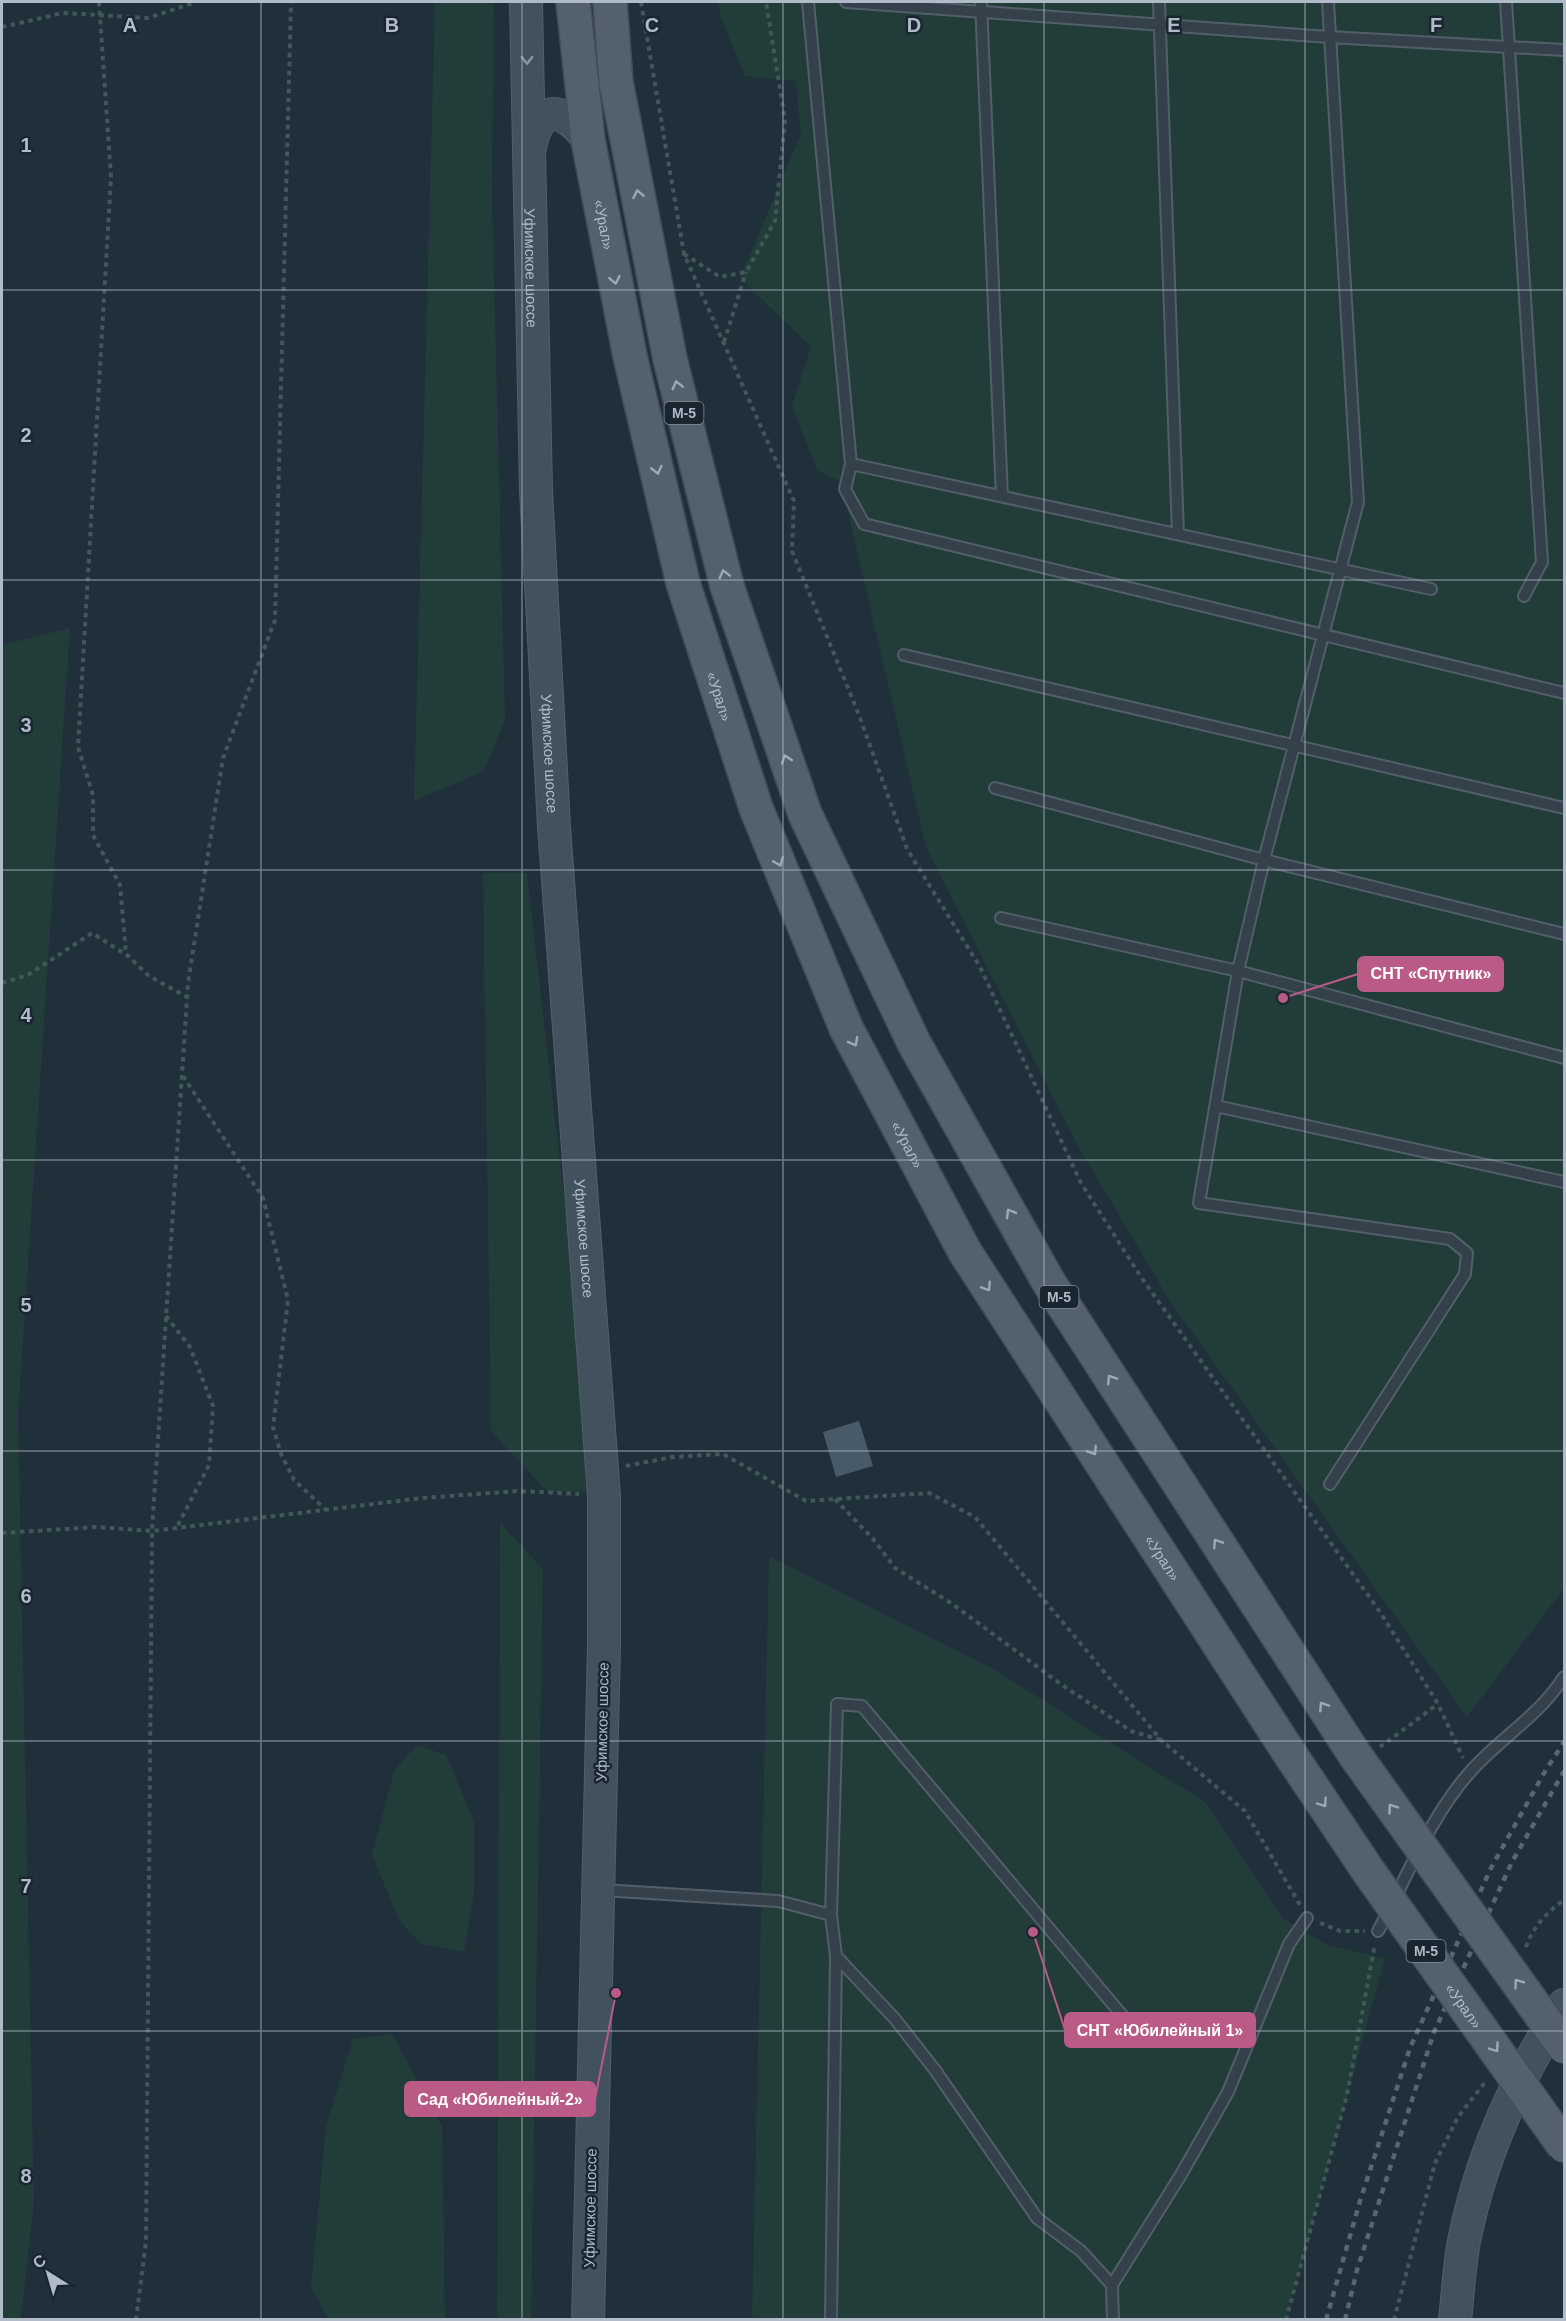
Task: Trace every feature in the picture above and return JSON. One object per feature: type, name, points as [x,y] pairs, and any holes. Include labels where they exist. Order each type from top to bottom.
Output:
[{"type":"main road","name":"Уфимское шоссе","points":[[526,2],[536,490],[554,827],[603,1483],[598,1890],[588,2319]]},
{"type":"main road","name":"«Урал»","points":[[573,2],[588,140],[630,356],[683,582],[756,808],[846,1028],[965,1252],[1290,1754],[1376,1881],[1564,2146]]},
{"type":"main road","name":"М-5","points":[[610,2],[616,82],[670,359],[727,586],[805,814],[914,1043],[1048,1281],[1367,1751],[1564,2047]]},
{"type":"main road","points":[[528,155],[536,126],[546,116],[558,114],[568,117],[578,124],[588,140]]},
{"type":"main road","points":[[1455,2319],[1464,2242],[1489,2147],[1532,2054],[1564,2005]]},
{"type":"lane","points":[[808,2],[851,464],[845,489],[864,524],[1564,693]]},
{"type":"lane","points":[[846,2],[982,6],[1160,24],[1329,37],[1564,50]]},
{"type":"lane","points":[[1159,2],[1178,534]]},
{"type":"lane","points":[[1328,2],[1358,502],[1293,746],[1238,971],[1199,1203],[1450,1239],[1467,1252],[1465,1274],[1330,1484]]},
{"type":"lane","points":[[1506,2],[1542,562],[1524,596]]},
{"type":"lane","points":[[982,6],[1002,496]]},
{"type":"lane","points":[[851,464],[1431,589]]},
{"type":"lane","points":[[904,655],[1564,808]]},
{"type":"lane","points":[[995,788],[1264,860],[1564,934]]},
{"type":"lane","points":[[1001,918],[1238,971],[1564,1058]]},
{"type":"lane","points":[[1216,1106],[1564,1182]]},
{"type":"lane","points":[[1378,1931],[1437,1820],[1470,1772],[1552,1696],[1564,1677]]},
{"type":"lane","points":[[831,2319],[836,1956],[831,1915],[837,1704],[862,1706],[1137,2033]]},
{"type":"lane","points":[[598,1890],[778,1901],[831,1915]]},
{"type":"lane","points":[[1113,2319],[1112,2285],[1182,2173],[1228,2092],[1289,1944],[1307,1918]]},
{"type":"lane","points":[[836,1956],[895,2019],[922,2053],[1037,2218],[1081,2251],[1112,2285]]},
{"type":"path","points":[[99,2],[111,177],[78,747],[93,795],[93,835],[120,885],[126,954]]},
{"type":"path","points":[[2,27],[63,14],[148,18],[196,2]]},
{"type":"path","points":[[136,2319],[146,2241],[152,1531],[182,1075],[188,997],[223,758],[275,620],[291,2]]},
{"type":"path","points":[[723,342],[746,272],[775,221],[785,120],[766,2]]},
{"type":"path","points":[[684,254],[720,277],[746,272]]},
{"type":"path","points":[[2,983],[28,975],[92,933],[126,954],[149,976],[188,997]]},
{"type":"path","points":[[182,1075],[263,1198],[288,1300],[273,1427],[281,1454],[294,1480],[326,1509]]},
{"type":"path","points":[[166,1316],[190,1347],[213,1406],[209,1465],[176,1528]]},
{"type":"path","points":[[2,1533],[96,1527],[152,1531],[422,1498],[603,1483],[673,1457],[723,1454],[806,1501],[929,1493],[975,1517],[1161,1740],[1245,1811],[1307,1918],[1340,1931],[1378,1931],[1364,1991],[1347,2095],[1287,2319]]},
{"type":"path","points":[[834,1499],[874,1540],[895,1568],[951,1603],[1062,1685],[1131,1731],[1161,1740]]},
{"type":"path","points":[[1367,1751],[1438,1704]]},
{"type":"path","points":[[1525,1950],[1529,1939],[1550,1910],[1564,1900]]},
{"type":"path","points":[[1394,2319],[1435,2163],[1458,2117],[1485,2084],[1488,2072]]},
{"type":"green space","points":[[435,2],[494,2],[492,195],[505,719],[484,771],[414,801]]},
{"type":"green space","points":[[718,2],[1564,2],[1564,1588],[1467,1717],[1170,1301],[1079,1148],[926,847],[841,482],[817,470],[792,406],[811,347],[740,278],[801,134],[796,81],[745,76],[721,18]]},
{"type":"green space","points":[[70,628],[18,1416],[34,2203],[21,2319],[2,2320],[2,645]]},
{"type":"green space","points":[[483,873],[527,873],[580,1338],[586,1491],[548,1492],[491,1431]]},
{"type":"green space","points":[[500,1523],[543,1569],[531,2320],[497,2319]]},
{"type":"green space","points":[[769,1556],[995,1670],[1205,1802],[1283,1919],[1327,1945],[1385,1958],[1286,2319],[752,2320]]},
{"type":"green space","points":[[417,1745],[446,1755],[474,1821],[474,1893],[464,1952],[421,1944],[399,1920],[372,1855],[394,1771]]},
{"type":"green space","points":[[392,2034],[442,2126],[445,2319],[329,2319],[311,2288],[326,2126],[353,2039]]},
{"type":"building","points":[[859,1421],[873,1466],[836,1477],[823,1432]]},
{"type":"railway","points":[[1326,2320],[1360,2201],[1410,2048],[1491,1868],[1564,1742]]},
{"type":"railway","points":[[1345,2320],[1357,2270],[1434,2032],[1512,1862],[1564,1771]]},
{"type":"place","name":"СНТ «Спутник»","points":[[1283,998]]},
{"type":"place","name":"СНТ «Юбилейный 1»","points":[[1033,1932]]},
{"type":"place","name":"Сад «Юбилейный-2»","points":[[616,1993]]}]
